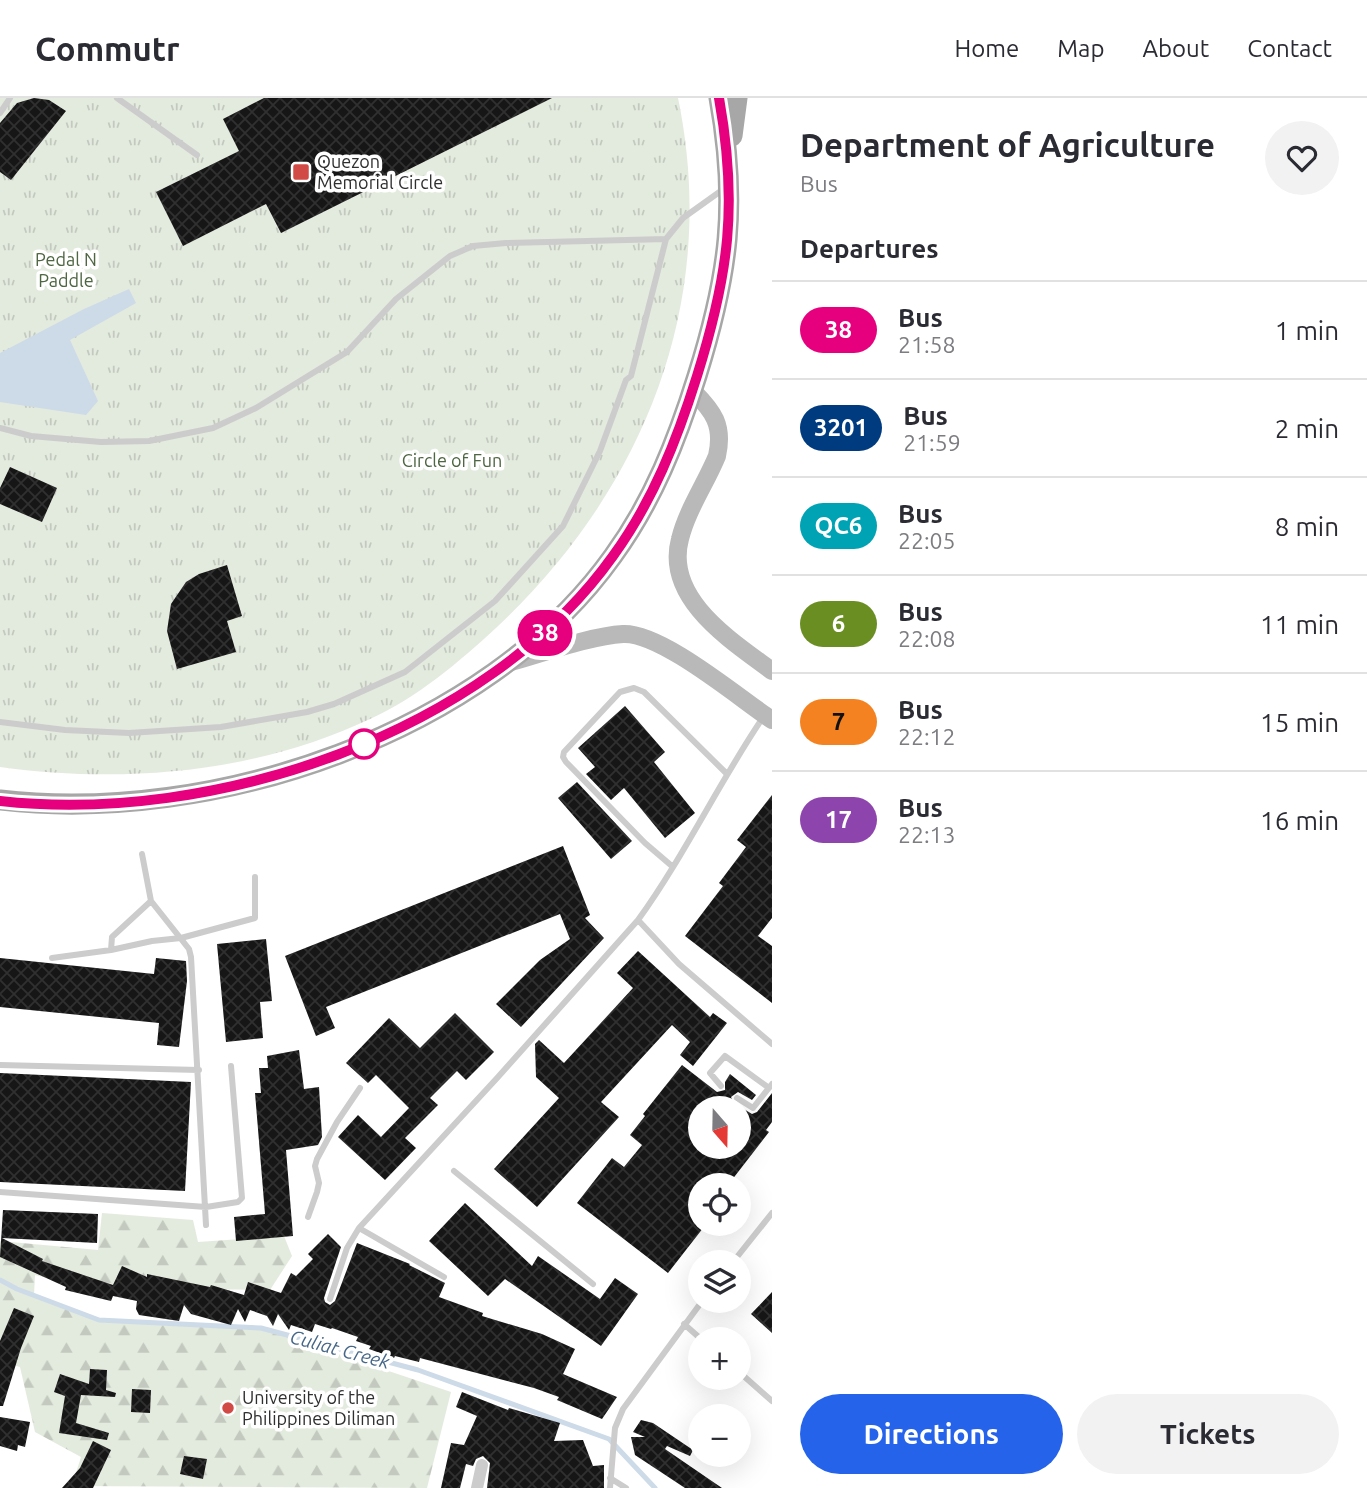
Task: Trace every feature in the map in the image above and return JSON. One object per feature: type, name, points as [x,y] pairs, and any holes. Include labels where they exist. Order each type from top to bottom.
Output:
[{"type":"main road","points":[[0,800],[60,804],[124,801],[206,791],[270,776],[332,756],[393,731],[450,700],[508,663],[564,614],[613,557],[658,482],[669,459],[711,330],[723,282],[729,233],[729,162],[719,98]]},
{"type":"main road","points":[[729,162],[737,98]]},
{"type":"main road","points":[[692,391],[711,409],[718,425],[720,444],[713,466],[679,540],[678,562],[682,580],[690,597],[704,615],[772,671]]},
{"type":"main road","points":[[508,663],[602,638],[625,634],[640,636],[676,653],[768,718]]},
{"type":"street","points":[[477,1488],[482,1465]]},
{"type":"lane","points":[[0,113],[10,98]]},
{"type":"lane","points":[[117,98],[197,155]]},
{"type":"lane","points":[[0,722],[43,728],[129,733],[211,728],[307,712],[334,704],[405,672],[495,601],[563,526],[600,451],[626,380],[631,376],[666,239],[683,218],[730,184]]},
{"type":"lane","points":[[0,428],[31,436],[101,442],[149,440],[213,428],[256,408],[347,352],[396,299],[450,257],[473,246],[666,239]]},
{"type":"lane","points":[[673,867],[645,843],[566,762],[564,751],[620,692],[634,688],[644,692],[726,774]]},
{"type":"lane","points":[[330,1299],[347,1248],[359,1228],[638,920],[659,892],[726,774],[768,718]]},
{"type":"lane","points":[[142,854],[151,901],[189,949],[191,957],[206,1225]]},
{"type":"lane","points":[[52,958],[181,938],[254,918],[255,877]]},
{"type":"lane","points":[[111,950],[112,937],[151,901]]},
{"type":"lane","points":[[638,920],[679,964],[772,1044]]},
{"type":"lane","points":[[722,1086],[710,1073],[726,1056],[770,1086],[751,1108]]},
{"type":"lane","points":[[0,1065],[198,1070]]},
{"type":"lane","points":[[0,1192],[206,1207],[238,1202],[242,1198],[231,1066]]},
{"type":"lane","points":[[308,1217],[319,1183],[315,1166],[317,1159],[360,1088]]},
{"type":"lane","points":[[454,1171],[593,1284]]},
{"type":"lane","points":[[743,1250],[772,1213]]},
{"type":"lane","points":[[359,1228],[444,1277]]},
{"type":"lane","points":[[610,1488],[615,1428],[623,1409],[693,1313]]},
{"type":"lane","points":[[684,1324],[688,1328]]},
{"type":"lane","points":[[751,1382],[772,1400]]},
{"type":"lane","points":[[610,1478],[626,1488]]},
{"type":"green space","name":"Quezon Memorial Circle","points":[[0,98],[678,98],[688,173],[688,246],[678,317],[659,386],[630,452],[594,514],[549,573],[497,627],[437,678],[370,719],[282,752],[236,762],[142,774],[47,772],[0,767]]},
{"type":"green space","name":"University of the Philippines Diliman","points":[[102,1213],[193,1220],[198,1242],[284,1236],[292,1256],[270,1290],[91,1288],[35,1275],[34,1295],[99,1320],[261,1328],[451,1392],[427,1488],[72,1486],[81,1457],[35,1432],[20,1367],[0,1361],[0,1241],[98,1250]]},
{"type":"water","name":"Pedal N Paddle","points":[[129,289],[136,303],[70,340],[98,401],[86,415],[0,402],[0,353]]},
{"type":"building","points":[[34,98],[49,100],[66,111],[11,180],[0,172],[0,123],[17,103]]},
{"type":"building","name":"Quezon Memorial Circle","points":[[264,98],[552,98],[281,233],[266,204],[183,246],[156,192],[239,151],[223,119]]},
{"type":"building","points":[[10,467],[57,488],[42,522],[0,504],[0,488]]},
{"type":"building","points":[[227,565],[242,616],[227,621],[236,652],[177,669],[167,631],[171,604],[186,582],[199,574]]},
{"type":"building","points":[[625,706],[665,752],[654,762],[695,813],[665,838],[624,788],[611,800],[586,774],[595,767],[578,748]]},
{"type":"building","points":[[577,782],[632,841],[611,859],[558,798]]},
{"type":"building","points":[[772,795],[772,918],[758,936],[772,946],[772,1003],[685,936],[723,886],[719,883],[746,847],[737,840]]},
{"type":"building","points":[[563,846],[590,915],[585,918],[604,938],[521,1027],[496,1004],[540,960],[570,939],[560,914],[326,1007],[335,1028],[316,1036],[285,956]]},
{"type":"building","points":[[266,939],[272,1001],[260,1002],[263,1038],[226,1042],[217,944]]},
{"type":"building","points":[[638,951],[710,1017],[713,1013],[727,1023],[693,1066],[680,1055],[690,1042],[672,1025],[601,1102],[619,1117],[537,1207],[494,1169],[559,1098],[536,1077],[535,1044],[539,1040],[564,1063],[633,988],[617,973]]},
{"type":"building","points":[[0,958],[154,974],[156,958],[186,961],[187,981],[179,1047],[157,1045],[159,1023],[0,1007]]},
{"type":"building","points":[[455,1013],[494,1052],[466,1080],[457,1071],[430,1098],[438,1105],[405,1138],[416,1148],[385,1180],[338,1137],[358,1115],[381,1137],[409,1108],[376,1075],[368,1083],[346,1063],[389,1018],[420,1048]]},
{"type":"building","points":[[299,1050],[304,1089],[319,1087],[322,1137],[318,1145],[286,1150],[293,1236],[236,1241],[234,1217],[265,1214],[255,1093],[261,1093],[259,1068],[268,1068],[267,1056]]},
{"type":"building","points":[[682,1065],[717,1092],[725,1090],[725,1082],[730,1074],[756,1095],[752,1100],[751,1096],[738,1092],[732,1096],[688,1096],[688,1159],[748,1159],[737,1173],[688,1173],[688,1236],[697,1236],[668,1273],[577,1203],[612,1158],[624,1167],[642,1145],[630,1135],[645,1116],[643,1114]]},
{"type":"building","points":[[0,1073],[191,1082],[185,1191],[0,1182]]},
{"type":"building","points":[[772,1093],[772,1122],[766,1130],[769,1132],[751,1155],[751,1113],[757,1112]]},
{"type":"building","points":[[465,1203],[532,1266],[538,1256],[600,1299],[615,1278],[638,1294],[601,1346],[505,1279],[488,1296],[429,1241]]},
{"type":"building","points":[[3,1210],[98,1214],[97,1243],[2,1238],[43,1259],[42,1261],[113,1285],[122,1266],[147,1277],[147,1274],[210,1287],[211,1285],[244,1295],[248,1282],[281,1293],[291,1273],[296,1276],[313,1259],[308,1254],[328,1234],[341,1247],[324,1298],[330,1305],[335,1301],[357,1243],[410,1264],[445,1283],[439,1297],[483,1313],[482,1316],[542,1334],[575,1349],[563,1374],[617,1397],[602,1419],[557,1400],[559,1397],[534,1388],[420,1358],[419,1362],[395,1356],[394,1358],[369,1349],[371,1346],[356,1341],[358,1337],[332,1328],[315,1324],[312,1332],[291,1325],[289,1330],[278,1314],[273,1326],[267,1316],[250,1310],[245,1322],[238,1309],[231,1325],[191,1314],[184,1305],[179,1321],[139,1315],[136,1309],[137,1301],[113,1296],[111,1301],[65,1290],[66,1287],[0,1257]]},
{"type":"building","points":[[772,1292],[772,1333],[751,1314]]},
{"type":"building","points":[[14,1308],[34,1316],[3,1406],[0,1406],[0,1341]]},
{"type":"building","points":[[90,1369],[107,1370],[106,1390],[116,1393],[115,1397],[81,1395],[76,1423],[109,1433],[107,1440],[59,1433],[65,1396],[54,1392],[60,1374],[89,1384]]},
{"type":"building","points":[[132,1389],[151,1390],[150,1413],[131,1412]]},
{"type":"building","points":[[462,1392],[508,1410],[509,1408],[560,1423],[554,1441],[583,1440],[593,1466],[604,1465],[604,1488],[487,1488],[490,1463],[483,1456],[476,1459],[473,1466],[466,1464],[460,1488],[441,1488],[451,1443],[464,1445],[477,1416],[456,1407]]},
{"type":"building","points":[[0,1417],[30,1422],[25,1447],[18,1445],[17,1451],[0,1446]]},
{"type":"building","points":[[641,1420],[653,1423],[688,1447],[688,1455],[667,1446],[665,1449],[722,1488],[685,1488],[635,1455],[631,1437],[645,1437],[633,1432]]},
{"type":"building","points":[[93,1441],[111,1450],[93,1488],[62,1488],[80,1468]]},
{"type":"building","points":[[184,1456],[207,1459],[203,1479],[180,1474]]},
{"type":"waterway","name":"Culiat Creek","points":[[0,1280],[99,1320],[261,1328],[418,1370],[609,1439],[655,1488]]},
{"type":"bus line","name":"38","points":[[0,801],[60,804],[163,798],[238,785],[301,767],[393,731],[480,683],[537,640],[564,614],[613,557],[653,493],[669,459],[711,330],[723,282],[729,233],[729,162],[719,98]]},
{"type":"place","name":"Quezon Memorial Circle","points":[[301,172]]},
{"type":"place","name":"University of the Philippines Diliman","points":[[228,1408]]},
{"type":"park label","name":"Circle of Fun","points":[[452,461]]}]
